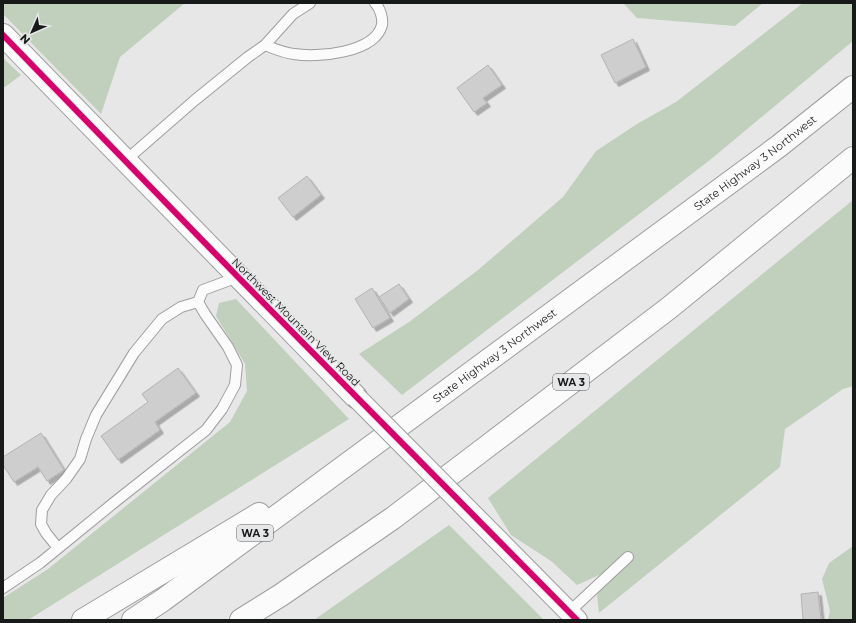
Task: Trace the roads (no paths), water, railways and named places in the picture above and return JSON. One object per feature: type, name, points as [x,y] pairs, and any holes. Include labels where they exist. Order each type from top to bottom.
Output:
[{"type":"main road","name":"Northwest Mountain View Road","points":[[3,36],[356,396]]},
{"type":"main road","name":"State Highway 3 Northwest","points":[[133,620],[163,600],[376,444],[772,151],[853,86]]},
{"type":"main road","name":"WA 3","points":[[242,620],[393,518],[669,308],[853,158]]},
{"type":"main road","points":[[83,620],[376,444]]},
{"type":"main road","points":[[246,620],[281,595]]},
{"type":"street","name":"Northwest Mountain View Road","points":[[356,396],[573,616]]},
{"type":"lane","points":[[125,161],[195,100],[265,45],[293,14],[310,3]]},
{"type":"lane","points":[[265,45],[281,51],[296,54],[325,55],[340,53],[356,47],[370,41],[378,33],[382,25],[382,17],[378,6],[375,3]]},
{"type":"lane","points":[[198,302],[203,290],[238,277]]},
{"type":"lane","points":[[3,588],[40,563],[206,430],[222,409],[235,385],[237,365],[228,347],[198,302]]},
{"type":"lane","points":[[58,548],[46,534],[41,524],[42,510],[51,495],[77,465],[96,416],[134,354],[162,320],[181,307],[198,302]]},
{"type":"lane","points":[[573,616],[628,558]]}]
